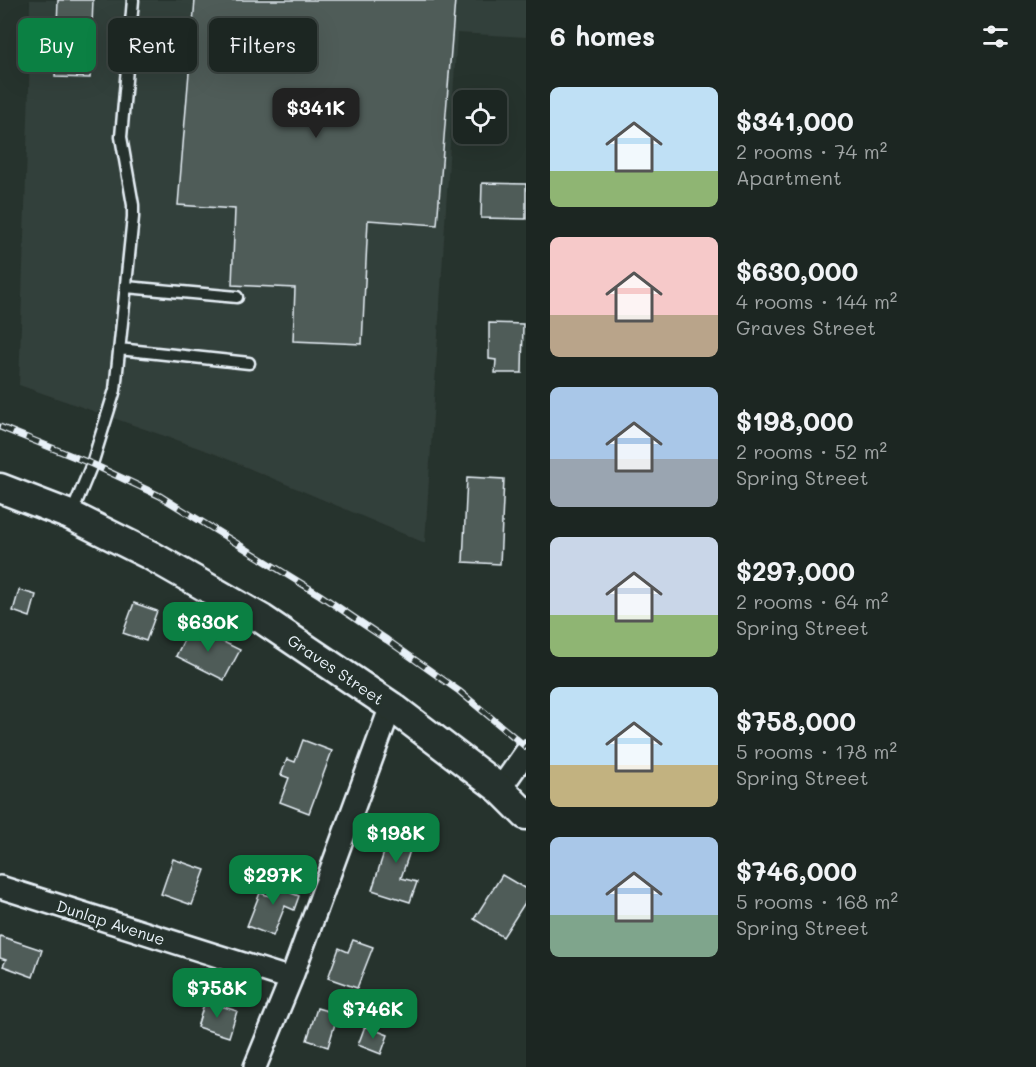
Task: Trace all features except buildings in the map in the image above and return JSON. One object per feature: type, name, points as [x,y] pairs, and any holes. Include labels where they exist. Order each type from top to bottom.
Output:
[{"type":"street","name":"Graves Street","points":[[0,488],[70,515],[150,555],[262,619],[391,706],[500,789],[526,815]]},
{"type":"street","points":[[255,1067],[291,979],[391,706]]},
{"type":"street","points":[[500,789],[526,752]]},
{"type":"street","name":"Dunlap Avenue","points":[[0,887],[291,979]]},
{"type":"lane","points":[[70,515],[92,464],[115,390],[134,217],[121,136],[133,0]]},
{"type":"lane","points":[[126,287],[237,297]]},
{"type":"lane","points":[[119,349],[249,363]]},
{"type":"shaded area","points":[[30,0],[526,0],[526,37],[457,33],[425,543],[213,453],[19,385],[29,72],[96,72],[96,18],[30,18]]},
{"type":"railway","points":[[0,427],[92,464],[160,496],[320,595],[387,640],[459,691],[526,747]]}]
